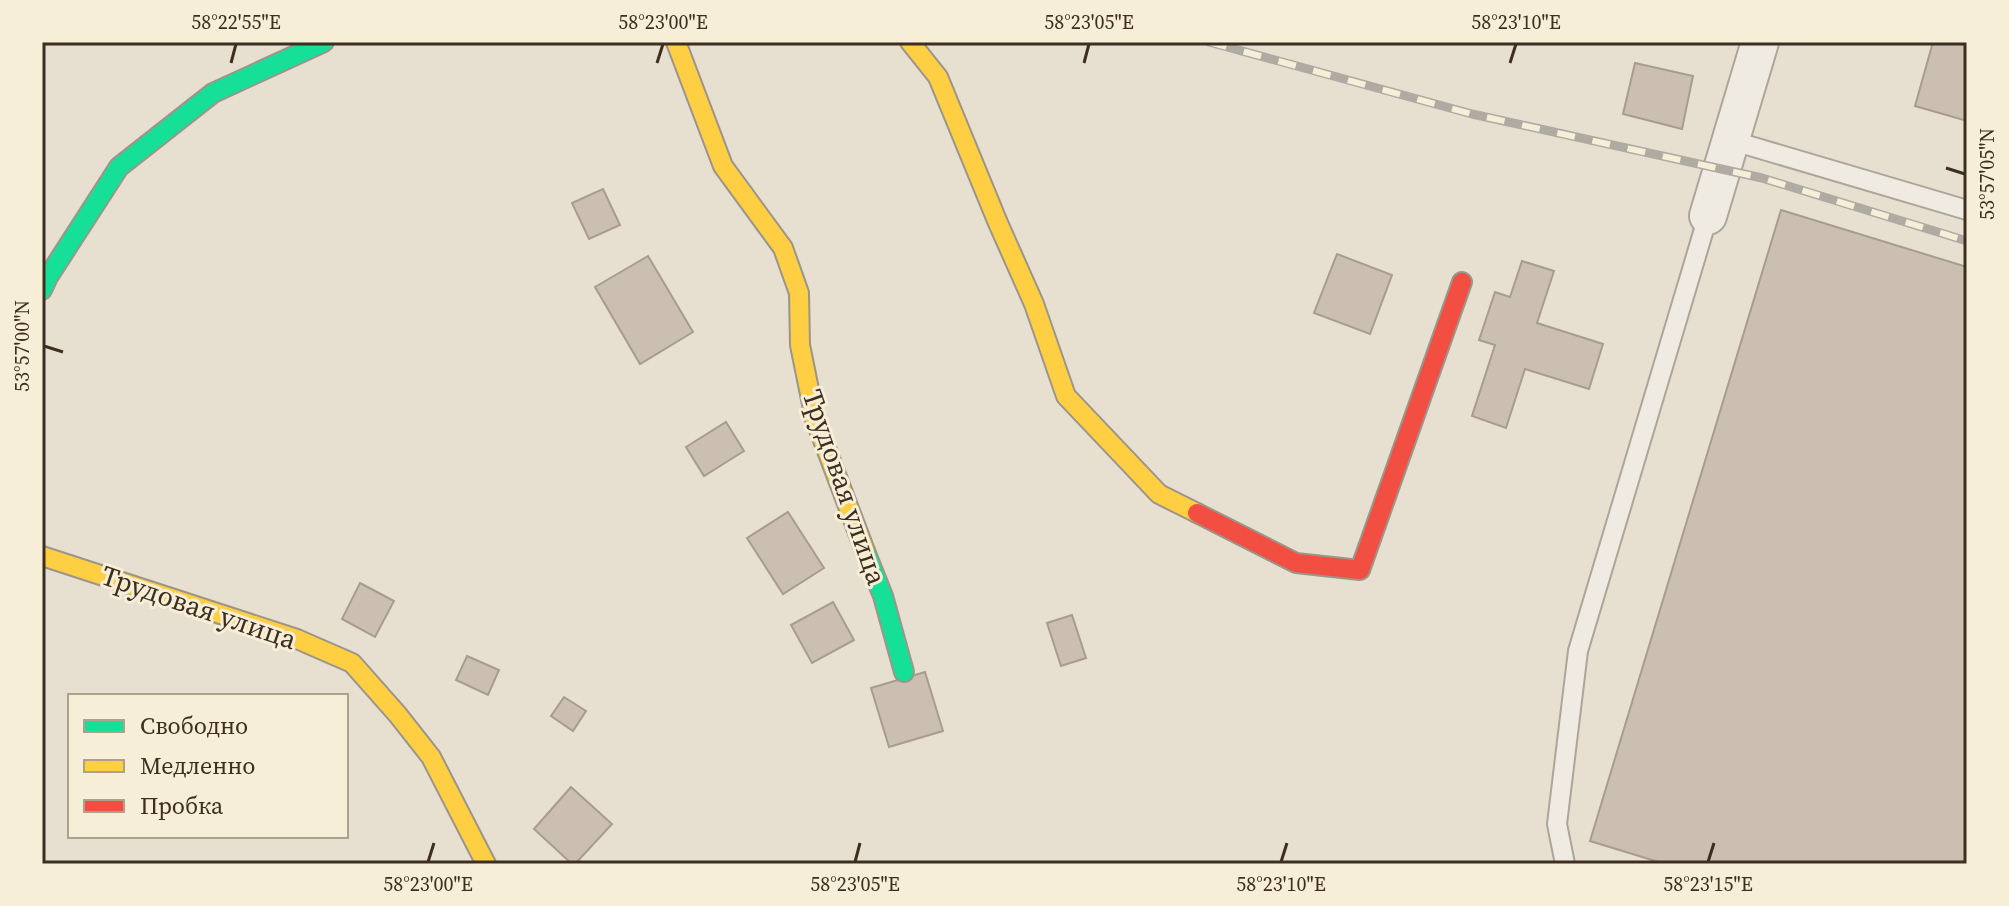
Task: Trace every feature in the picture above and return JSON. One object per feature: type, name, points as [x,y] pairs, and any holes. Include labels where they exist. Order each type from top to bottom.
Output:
[{"type":"street","points":[[42,290],[119,167],[213,93],[324,42]]},
{"type":"street","name":"Трудовая улица","points":[[676,42],[723,166],[783,248],[799,293],[800,345],[815,419],[883,596],[904,672]]},
{"type":"street","points":[[910,42],[938,77],[1034,304],[1066,396],[1159,494],[1296,563],[1360,570],[1462,282]]},
{"type":"street","points":[[1708,216],[1760,42]]},
{"type":"street","name":"Трудовая улица","points":[[42,556],[297,639],[352,663],[431,757],[486,864]]},
{"type":"lane","points":[[1730,140],[1967,210]]},
{"type":"lane","points":[[1565,864],[1557,824],[1578,651],[1708,216]]},
{"type":"building","points":[[1933,42],[1967,42],[1967,121],[1915,106]]},
{"type":"building","points":[[1635,63],[1693,76],[1682,129],[1623,114]]},
{"type":"building","points":[[603,189],[620,225],[589,239],[572,203]]},
{"type":"building","points":[[1781,210],[1967,267],[1967,864],[1665,864],[1590,841]]},
{"type":"building","points":[[1337,254],[1392,275],[1370,334],[1314,313]]},
{"type":"building","points":[[648,256],[693,332],[640,364],[595,287]]},
{"type":"building","points":[[1522,261],[1554,271],[1537,323],[1603,344],[1589,389],[1525,369],[1506,428],[1472,416],[1495,345],[1479,340],[1495,292],[1510,297]]},
{"type":"building","points":[[726,422],[744,451],[704,476],[686,447]]},
{"type":"building","points":[[788,512],[824,568],[783,594],[747,538]]},
{"type":"building","points":[[360,583],[394,601],[375,637],[342,619]]},
{"type":"building","points":[[833,602],[854,640],[812,663],[791,625]]},
{"type":"building","points":[[1072,615],[1086,658],[1061,666],[1047,623]]},
{"type":"building","points":[[467,656],[499,670],[488,695],[456,680]]},
{"type":"building","points":[[925,672],[943,731],[889,747],[871,688]]},
{"type":"building","points":[[564,697],[586,711],[573,731],[551,716]]},
{"type":"building","points":[[571,787],[612,824],[575,864],[534,829]]},
{"type":"railway","points":[[1209,42],[1472,114],[1762,178],[1967,241]]},
{"type":"traffic: fast","points":[[42,290],[119,167],[213,93],[324,42]]},
{"type":"traffic: fast","points":[[865,551],[883,596],[904,672]]},
{"type":"traffic: slow","points":[[676,42],[723,166],[783,248],[799,293],[800,345],[815,419],[865,551]]},
{"type":"traffic: slow","points":[[910,42],[938,77],[1034,304],[1066,396],[1159,494],[1197,513]]},
{"type":"traffic: slow","points":[[42,556],[297,639],[352,663],[431,757],[486,864]]},
{"type":"traffic: jam","points":[[1197,513],[1296,563],[1360,570],[1462,282]]}]
